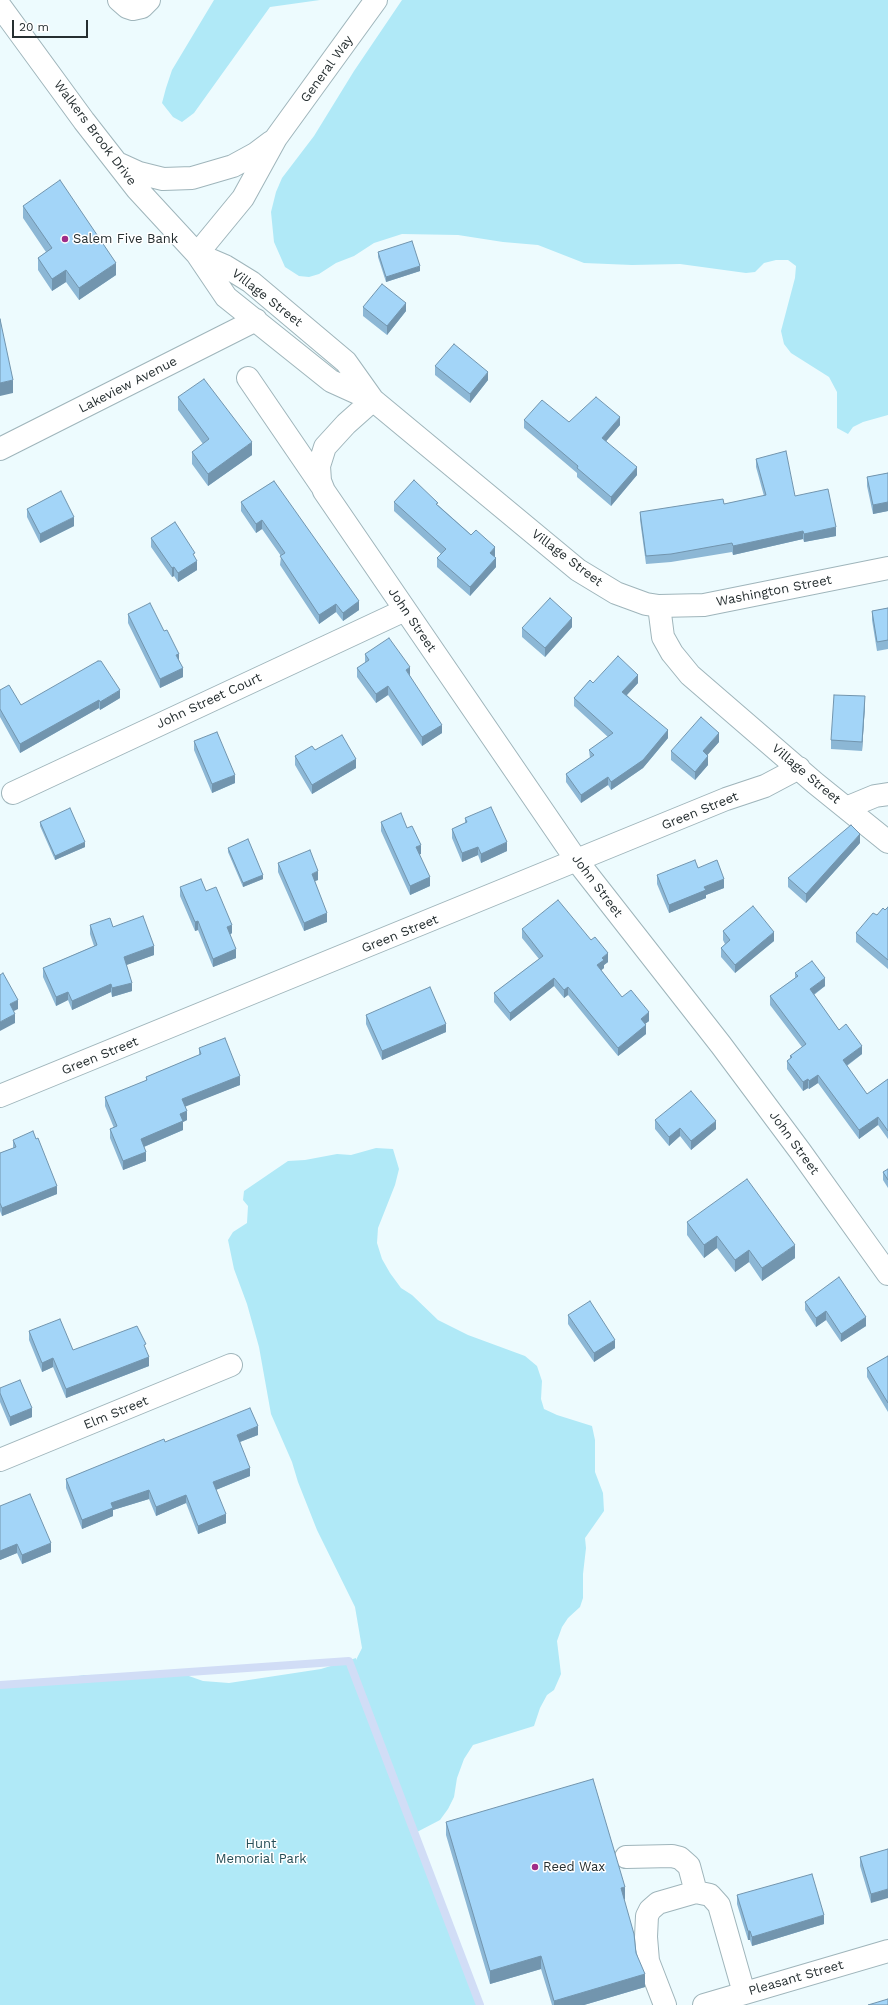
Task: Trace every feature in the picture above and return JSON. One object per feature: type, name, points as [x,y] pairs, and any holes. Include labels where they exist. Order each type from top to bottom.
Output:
[{"type":"street","points":[[119,0],[127,7],[133,9],[142,7],[149,0]]},
{"type":"street","name":"General Way","points":[[197,254],[242,198],[276,138],[376,0]]},
{"type":"street","name":"Walkers Brook Drive","points":[[0,6],[84,121],[116,162],[159,215],[197,254]]},
{"type":"street","name":"General Way","points":[[116,162],[139,173],[163,179],[192,178],[213,174],[233,166],[255,154],[276,138]]},
{"type":"street","name":"Village Street","points":[[197,254],[226,297],[331,381],[373,400]]},
{"type":"street","name":"Village Street","points":[[197,254],[225,266],[251,282],[346,362],[373,400],[578,570],[616,593],[646,604],[659,606],[663,637],[678,661],[690,675],[888,842]]},
{"type":"street","name":"Lakeview Avenue","points":[[0,449],[256,320]]},
{"type":"street","name":"John Street","points":[[248,378],[404,610],[578,861],[721,1045],[800,1151],[888,1274]]},
{"type":"street","name":"John Street","points":[[322,486],[319,466],[325,446],[346,424],[373,400]]},
{"type":"street","name":"Washington Street","points":[[659,606],[688,606],[722,602],[888,568]]},
{"type":"street","name":"John Street Court","points":[[13,793],[404,610]]},
{"type":"street","name":"Green Street","points":[[0,1096],[578,861],[726,799],[765,786],[799,768]]},
{"type":"street","points":[[846,808],[876,796],[888,794]]},
{"type":"street","name":"Elm Street","points":[[0,1460],[231,1365]]},
{"type":"street","points":[[626,1857],[672,1856],[680,1858],[689,1866],[696,1892]]},
{"type":"street","points":[[665,2005],[648,1961],[646,1937],[647,1916],[650,1910],[658,1904],[696,1892],[710,1895],[719,1905],[744,1993]]},
{"type":"street","name":"Pleasant Street","points":[[704,2005],[888,1951]]},
{"type":"green space","points":[[214,0],[320,0],[270,7],[194,113],[182,122],[173,117],[162,103],[172,70]]},
{"type":"green space","points":[[402,0],[888,0],[888,415],[863,422],[853,427],[848,434],[837,428],[837,392],[829,377],[791,353],[784,344],[781,331],[795,278],[796,266],[788,260],[776,260],[764,263],[755,272],[746,273],[680,264],[632,265],[584,263],[538,245],[503,242],[458,235],[402,234],[374,243],[354,256],[336,263],[319,274],[309,277],[299,276],[285,267],[274,242],[271,212],[276,192],[282,178],[314,136],[354,71]]},
{"type":"green space","name":"Hunt Memorial Park","points":[[376,1148],[393,1149],[399,1169],[395,1185],[378,1228],[377,1243],[382,1259],[390,1273],[401,1288],[412,1295],[438,1320],[468,1335],[525,1356],[537,1366],[542,1381],[541,1399],[544,1409],[557,1415],[592,1426],[595,1440],[595,1472],[603,1493],[604,1511],[585,1538],[586,1548],[583,1574],[583,1598],[580,1607],[568,1618],[562,1627],[557,1641],[561,1674],[554,1690],[547,1695],[540,1708],[534,1726],[473,1745],[464,1759],[457,1778],[454,1797],[448,1809],[440,1820],[417,1832],[479,2005],[0,2005],[0,1681],[45,1682],[84,1675],[170,1674],[186,1675],[203,1681],[229,1683],[321,1669],[356,1658],[356,1660],[362,1648],[355,1607],[317,1530],[298,1482],[292,1462],[271,1414],[259,1347],[247,1304],[234,1269],[228,1240],[233,1232],[247,1223],[248,1206],[243,1200],[244,1191],[288,1161],[305,1160],[337,1154],[351,1155]]},
{"type":"building","name":"Salem Five Bank","points":[[60,180],[116,263],[79,288],[66,270],[52,279],[38,258],[52,248],[23,206]]},
{"type":"building","points":[[412,241],[420,266],[386,277],[378,252]]},
{"type":"building","points":[[382,284],[406,303],[387,326],[363,307]]},
{"type":"building","points":[[0,319],[13,380],[0,383]]},
{"type":"building","points":[[454,344],[488,372],[470,394],[435,366]]},
{"type":"building","points":[[204,379],[252,442],[208,474],[192,452],[209,439],[178,397]]},
{"type":"building","points":[[596,397],[620,417],[602,438],[637,467],[611,497],[577,468],[578,466],[524,420],[542,400],[569,422]]},
{"type":"building","points":[[786,451],[795,496],[828,489],[836,527],[804,534],[803,531],[733,546],[732,543],[671,554],[646,556],[640,512],[723,499],[724,504],[766,495],[756,459]]},
{"type":"building","points":[[888,473],[888,502],[873,505],[867,477]]},
{"type":"building","points":[[414,480],[438,503],[436,504],[471,535],[476,530],[495,547],[490,553],[496,558],[470,587],[437,558],[446,549],[394,502]]},
{"type":"building","points":[[274,481],[359,601],[343,613],[336,604],[319,615],[280,556],[285,553],[262,520],[256,524],[241,502]]},
{"type":"building","points":[[61,491],[74,517],[40,534],[27,509]]},
{"type":"building","points":[[175,522],[195,553],[193,554],[197,561],[178,573],[174,567],[172,568],[151,538]]},
{"type":"building","points":[[550,598],[572,618],[545,648],[522,628]]},
{"type":"building","points":[[150,603],[164,631],[167,630],[179,654],[176,655],[183,668],[160,679],[128,614]]},
{"type":"building","points":[[888,608],[888,640],[877,642],[872,611]]},
{"type":"building","points":[[389,638],[410,667],[406,670],[442,725],[422,737],[388,686],[376,694],[357,668],[369,660],[365,654]]},
{"type":"building","points":[[618,656],[638,675],[622,692],[668,730],[643,760],[611,782],[608,777],[581,795],[566,774],[594,755],[589,750],[613,733],[574,698],[590,680],[593,683]]},
{"type":"building","points":[[98,661],[101,661],[120,690],[20,744],[0,709],[0,690],[9,685],[21,705]]},
{"type":"building","points":[[834,695],[865,696],[862,742],[831,740]]},
{"type":"building","points":[[701,717],[719,733],[703,751],[708,756],[695,772],[671,751]]},
{"type":"building","points":[[217,732],[235,775],[212,784],[194,741]]},
{"type":"building","points":[[342,735],[356,759],[312,785],[295,756],[312,746],[315,750]]},
{"type":"building","points":[[491,807],[507,842],[481,854],[478,847],[462,853],[452,829],[467,822],[465,818]]},
{"type":"building","points":[[70,808],[85,842],[55,856],[40,822]]},
{"type":"building","points":[[401,813],[407,828],[412,826],[421,845],[416,847],[430,877],[410,886],[381,822]]},
{"type":"building","points":[[851,825],[860,834],[806,894],[788,878]]},
{"type":"building","points":[[248,839],[263,875],[243,883],[228,848]]},
{"type":"building","points":[[310,850],[318,871],[312,874],[327,913],[304,923],[278,863]]},
{"type":"building","points":[[695,860],[698,868],[717,860],[724,879],[704,887],[706,890],[669,905],[657,875]]},
{"type":"building","points":[[201,879],[206,891],[216,887],[232,925],[227,927],[236,949],[213,959],[198,921],[195,922],[180,887]]},
{"type":"building","points":[[558,900],[591,940],[595,937],[608,953],[602,958],[604,960],[597,965],[622,997],[631,990],[649,1012],[641,1019],[646,1025],[618,1048],[568,987],[564,990],[554,978],[510,1013],[494,993],[543,956],[522,929]]},
{"type":"building","points":[[753,906],[774,932],[735,965],[721,948],[730,940],[723,931]]},
{"type":"building","points":[[888,907],[888,960],[856,933],[873,913],[877,915],[883,908],[885,910]]},
{"type":"building","points":[[143,916],[154,946],[124,957],[132,983],[112,988],[111,984],[72,1001],[68,992],[56,997],[43,968],[97,945],[90,925],[110,918],[113,927]]},
{"type":"building","points":[[812,961],[825,978],[810,989],[839,1030],[846,1024],[862,1046],[843,1060],[867,1094],[888,1079],[888,1131],[878,1117],[859,1130],[818,1075],[809,1081],[808,1079],[803,1082],[787,1061],[792,1057],[790,1056],[806,1044],[770,996],[798,976],[795,973]]},
{"type":"building","points":[[3,973],[18,1000],[10,1004],[15,1014],[0,1022],[0,975]]},
{"type":"building","points":[[430,987],[446,1024],[382,1051],[366,1015]]},
{"type":"building","points":[[225,1038],[240,1076],[182,1099],[187,1111],[180,1114],[183,1121],[141,1139],[146,1152],[123,1161],[110,1129],[117,1126],[105,1097],[147,1080],[146,1077],[201,1054],[199,1048]]},
{"type":"building","points":[[691,1091],[716,1121],[691,1141],[680,1128],[669,1137],[655,1120]]},
{"type":"building","points":[[33,1131],[36,1139],[38,1138],[57,1186],[2,1208],[0,1203],[0,1153],[16,1147],[13,1140]]},
{"type":"building","points":[[888,1169],[888,1180],[883,1172]]},
{"type":"building","points":[[747,1179],[795,1245],[762,1268],[749,1250],[735,1260],[717,1236],[704,1245],[687,1222]]},
{"type":"building","points":[[839,1277],[866,1317],[841,1334],[826,1311],[816,1318],[805,1302]]},
{"type":"building","points":[[590,1301],[615,1340],[594,1353],[568,1315]]},
{"type":"building","points":[[60,1319],[73,1350],[137,1326],[146,1344],[144,1345],[149,1357],[66,1389],[53,1358],[42,1363],[29,1331]]},
{"type":"building","points":[[888,1356],[888,1403],[867,1368]]},
{"type":"building","points":[[20,1380],[32,1408],[10,1417],[0,1393],[0,1388]]},
{"type":"building","points":[[250,1408],[258,1426],[237,1435],[250,1468],[213,1482],[226,1514],[198,1526],[186,1495],[156,1507],[149,1490],[111,1503],[113,1508],[82,1520],[66,1479],[164,1439],[165,1442]]},
{"type":"building","points":[[30,1494],[51,1543],[22,1555],[17,1544],[0,1551],[0,1506]]},
{"type":"building","name":"Reed Wax","points":[[593,1779],[625,1887],[621,1888],[634,1934],[636,1953],[645,1974],[554,2001],[541,1956],[490,1971],[446,1822]]},
{"type":"building","points":[[888,1849],[888,1889],[871,1894],[860,1857]]},
{"type":"building","points":[[812,1874],[824,1915],[752,1937],[750,1931],[748,1931],[737,1895]]},
{"type":"building","points":[[888,1999],[888,2005],[868,2005]]},
{"type":"waterway","points":[[0,1685],[349,1661],[480,2005]]},
{"type":"place","name":"Salem Five Bank","points":[[65,239]]},
{"type":"place","name":"Reed Wax","points":[[535,1867]]}]
